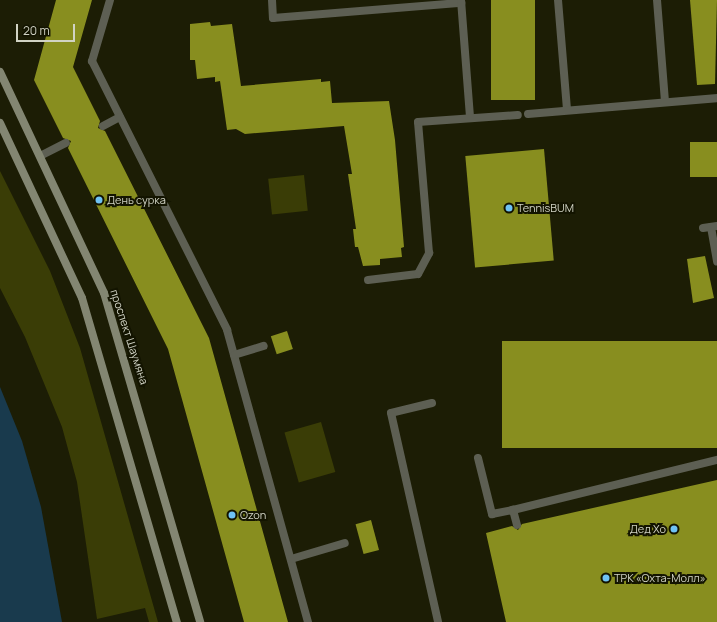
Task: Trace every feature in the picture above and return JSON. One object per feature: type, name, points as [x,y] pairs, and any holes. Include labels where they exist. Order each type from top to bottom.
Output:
[{"type":"street","name":"проспект Шаумяна","points":[[0,72],[104,293],[200,622]]},
{"type":"street","points":[[0,123],[82,298],[177,622]]},
{"type":"lane","points":[[110,0],[92,61],[228,330],[308,622]]},
{"type":"lane","points":[[272,0],[273,18],[461,1],[470,118]]},
{"type":"lane","points":[[558,0],[567,110]]},
{"type":"lane","points":[[657,0],[666,102]]},
{"type":"lane","points":[[528,114],[717,98]]},
{"type":"lane","points":[[368,280],[418,274],[429,253],[418,122],[518,115]]},
{"type":"lane","points":[[103,126],[120,117]]},
{"type":"lane","points":[[40,156],[66,143]]},
{"type":"lane","points":[[710,227],[717,260]]},
{"type":"lane","points":[[234,355],[264,346]]},
{"type":"lane","points":[[432,403],[391,413],[438,622]]},
{"type":"lane","points":[[478,458],[492,514],[717,460]]},
{"type":"lane","points":[[513,510],[517,525]]},
{"type":"lane","points":[[291,559],[346,543]]},
{"type":"shaded area","points":[[0,171],[50,271],[80,348],[158,622],[149,622],[145,608],[97,619],[77,482],[62,427],[25,337],[0,288]]},
{"type":"shaded area","points":[[304,175],[308,211],[272,215],[268,179]]},
{"type":"shaded area","points":[[321,422],[335,472],[299,482],[284,432]]},
{"type":"water","points":[[0,387],[22,441],[41,507],[62,622],[0,622]]},
{"type":"building","points":[[56,0],[92,0],[73,67],[100,121],[98,128],[105,131],[209,338],[288,622],[244,622],[168,349],[68,148],[71,141],[63,138],[34,80]]},
{"type":"building","points":[[491,0],[535,0],[535,100],[491,100]]},
{"type":"building","points":[[690,0],[717,0],[715,84],[697,85]]},
{"type":"building","points":[[210,22],[211,26],[232,24],[241,86],[321,79],[321,82],[330,81],[332,103],[389,101],[395,140],[404,247],[401,248],[402,257],[380,259],[380,265],[363,266],[358,247],[355,247],[353,229],[356,229],[348,174],[352,174],[344,126],[245,134],[236,129],[227,130],[220,81],[215,82],[215,77],[197,79],[195,60],[190,60],[190,24]]},
{"type":"building","points":[[690,142],[717,142],[717,177],[690,177]]},
{"type":"building","name":"TennisBUM","points":[[544,149],[554,261],[475,267],[465,156]]},
{"type":"building","points":[[705,256],[714,298],[693,303],[687,259]]},
{"type":"building","points":[[287,331],[293,349],[277,354],[271,336]]},
{"type":"building","points":[[502,341],[717,341],[717,448],[502,448]]},
{"type":"building","name":"ТРК «Охта-Молл»","points":[[717,480],[717,622],[506,622],[486,533],[512,526],[518,530],[522,524]]},
{"type":"building","points":[[371,520],[379,550],[364,554],[356,524]]},
{"type":"place","name":"День сурка","points":[[99,200]]},
{"type":"place","name":"TennisBUM","points":[[509,208]]},
{"type":"place","name":"Ozon","points":[[232,515]]},
{"type":"place","name":"Дед Хо","points":[[674,529]]},
{"type":"place","name":"ТРК «Охта-Молл»","points":[[606,578]]}]
